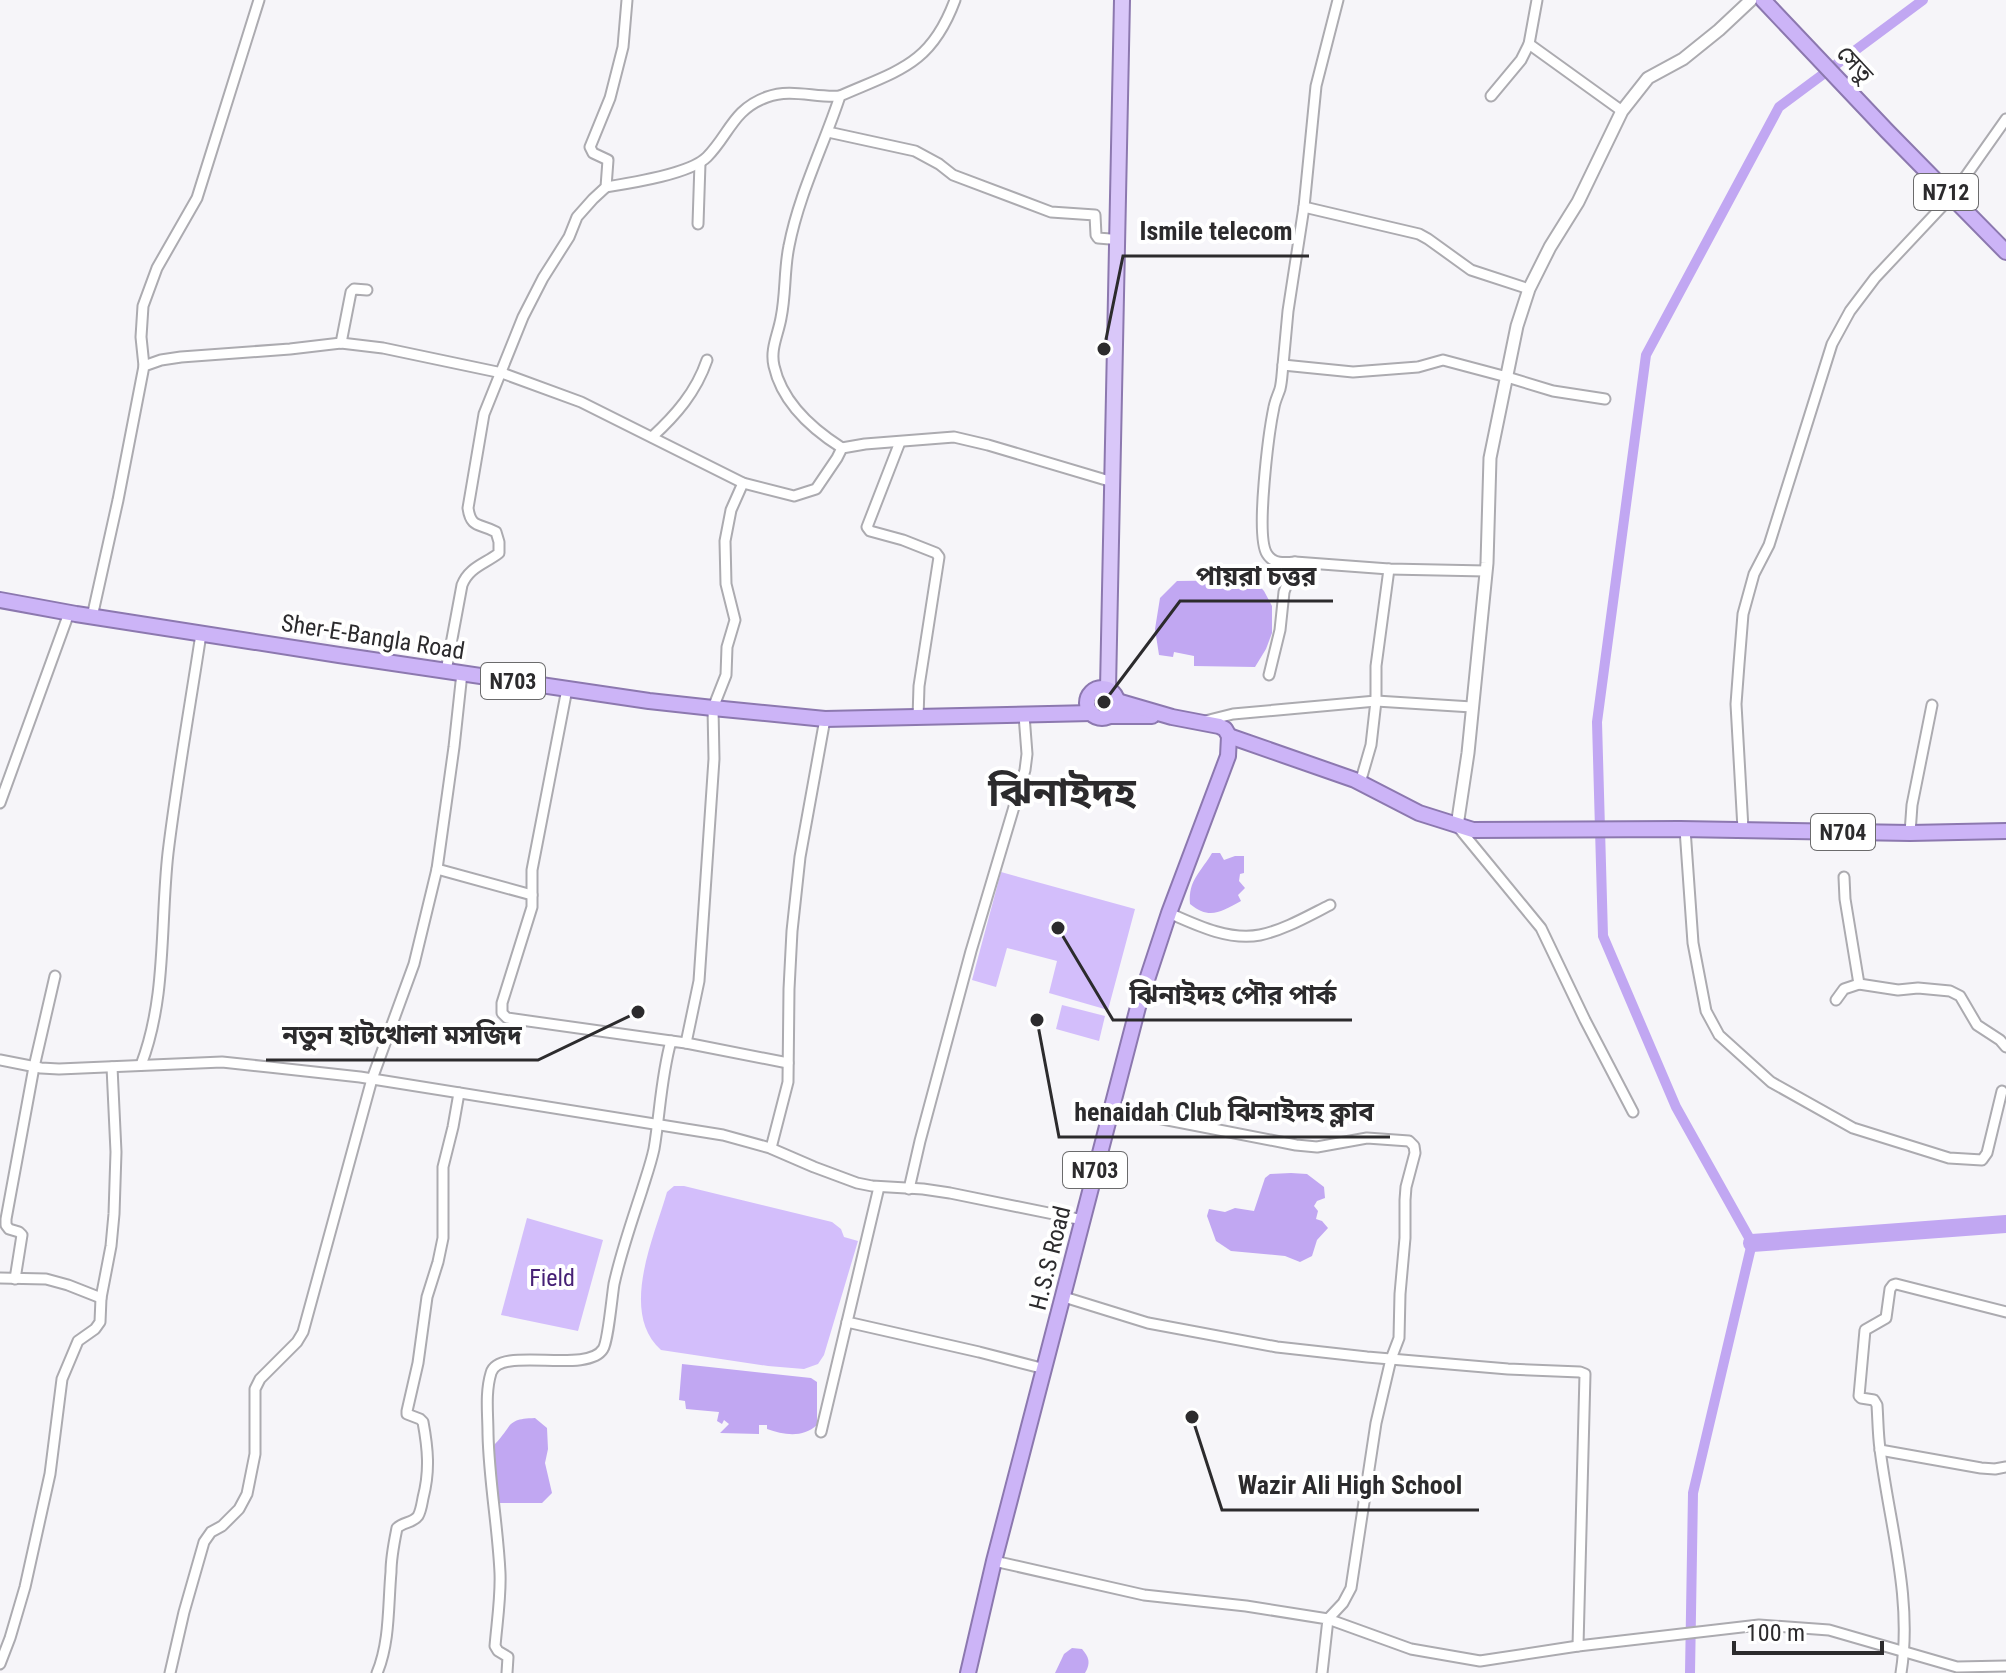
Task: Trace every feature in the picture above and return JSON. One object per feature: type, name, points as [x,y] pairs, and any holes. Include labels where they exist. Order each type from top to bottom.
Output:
[{"type":"highway","name":"সেতু","points":[[1763,0],[1951,197]]},
{"type":"highway","name":"N712","points":[[1951,197],[2006,252]]},
{"type":"highway","name":"Sher-E-Bangla Road","points":[[0,600],[201,634],[713,708],[825,719],[1092,713]]},
{"type":"highway","points":[[1092,713],[1088,703],[1104,694],[1115,711],[1109,716]]},
{"type":"highway","name":"Sher-E-Bangla Road","points":[[1026,714],[1104,694]]},
{"type":"highway","name":"N703","points":[[1104,694],[1172,717]]},
{"type":"highway","name":"N703","points":[[1092,713],[1102,718],[1172,717],[1219,726],[1229,736]]},
{"type":"highway","name":"N704","points":[[1229,736],[1360,783],[1419,813],[1473,830],[2006,831]]},
{"type":"highway","name":"H.S.S Road","points":[[968,1673],[994,1561],[1138,1007],[1169,913],[1224,768],[1229,736]]},
{"type":"main road","points":[[1104,694],[1114,0]]},
{"type":"main road","points":[[1104,694],[1122,0]]},
{"type":"street","points":[[92,617],[144,366],[141,337],[143,306],[157,268],[197,198],[259,0]]},
{"type":"street","points":[[606,187],[608,160],[593,153],[590,147],[607,110],[623,47],[627,0]]},
{"type":"street","points":[[446,671],[466,575],[499,553],[496,532],[469,519],[468,508],[484,414],[523,317],[569,237],[577,217],[606,187],[685,170],[700,163],[719,143],[736,117],[756,101],[790,92],[840,96],[911,64],[941,32],[955,0]]},
{"type":"street","points":[[1338,0],[1316,86],[1304,207],[1280,389],[1274,405],[1268,451],[1262,539],[1266,553],[1281,563],[1486,571]]},
{"type":"street","points":[[1491,96],[1521,60],[1529,44],[1537,0]]},
{"type":"street","points":[[1633,1112],[1541,928],[1457,826],[1486,571],[1490,458],[1517,326],[1529,289],[1578,202],[1622,111],[1648,78],[1683,59],[1751,0]]},
{"type":"street","points":[[1529,44],[1622,111]]},
{"type":"street","points":[[840,96],[789,247],[781,319],[773,345],[773,364],[779,383],[794,407],[810,424],[842,448],[954,437],[1106,480]]},
{"type":"street","points":[[1743,829],[1736,704],[1743,614],[1754,574],[1769,545],[1832,344],[1850,311],[1875,278],[1951,197],[2006,119]]},
{"type":"street","points":[[828,132],[915,151],[953,175],[1051,212],[1095,215],[1096,235],[1110,239]]},
{"type":"street","points":[[698,224],[700,163]]},
{"type":"street","points":[[1304,207],[1419,234],[1471,270],[1529,289]]},
{"type":"street","points":[[341,343],[351,292],[354,289],[367,290]]},
{"type":"street","points":[[144,366],[181,357],[341,343],[383,348],[502,373],[581,402],[743,483],[794,496],[816,489],[842,448]]},
{"type":"street","points":[[652,437],[690,395],[707,360]]},
{"type":"street","points":[[1283,365],[1353,372],[1418,367],[1443,360],[1553,391],[1605,399]]},
{"type":"street","points":[[900,442],[867,527],[870,531],[903,540],[939,557],[919,686],[918,718]]},
{"type":"street","points":[[686,1043],[699,981],[714,759],[713,708],[726,675],[727,647],[735,620],[726,584],[725,541],[731,510],[743,483]]},
{"type":"street","points":[[1269,675],[1280,630],[1284,592],[1295,562]]},
{"type":"street","points":[[1360,783],[1371,745],[1376,666],[1389,569]]},
{"type":"street","points":[[0,803],[69,613]]},
{"type":"street","points":[[141,1065],[149,1044],[158,994],[168,854],[201,634]]},
{"type":"street","points":[[170,1673],[204,1542],[211,1532],[239,1509],[247,1494],[255,1454],[255,1389],[260,1379],[303,1332],[372,1079],[414,964],[437,869],[462,673]]},
{"type":"street","points":[[567,689],[533,862],[532,907],[502,1003],[502,1013],[507,1018],[686,1043],[788,1063]]},
{"type":"street","points":[[1201,722],[1233,714],[1376,701],[1472,707]]},
{"type":"street","points":[[1910,833],[1912,805],[1932,705]]},
{"type":"street","points":[[909,1189],[971,951],[1025,770],[1026,714]]},
{"type":"street","points":[[771,1148],[788,1082],[790,967],[800,857],[825,719]]},
{"type":"street","points":[[1683,829],[1693,943],[1706,1011],[1719,1035],[1771,1082],[1853,1128],[1949,1158],[1966,1160],[1982,1160],[1987,1153],[2002,1091]]},
{"type":"street","points":[[437,869],[532,895]]},
{"type":"street","points":[[1844,877],[1859,984]]},
{"type":"street","points":[[1169,913],[1221,933],[1258,935],[1330,905]]},
{"type":"street","points":[[15,1279],[22,1235],[9,1229],[6,1219],[34,1067],[55,976]]},
{"type":"street","points":[[1836,1000],[1844,989],[1859,984],[1898,990],[1950,991],[1960,996],[1977,1025],[2006,1047]]},
{"type":"street","points":[[507,1673],[508,1657],[495,1646],[500,1577],[488,1453],[488,1395],[492,1370],[499,1363],[547,1359],[579,1361],[593,1358],[603,1350],[619,1265],[654,1151],[663,1072],[671,1041]]},
{"type":"street","points":[[0,1060],[59,1069],[222,1062],[372,1079],[723,1135],[771,1148],[857,1183],[950,1193],[1083,1220]]},
{"type":"street","points":[[0,1664],[25,1587],[50,1474],[62,1379],[78,1341],[98,1326],[114,1214],[116,1152],[112,1067]]},
{"type":"street","points":[[377,1673],[386,1634],[397,1528],[416,1519],[428,1478],[423,1422],[407,1414],[407,1411],[418,1363],[427,1297],[443,1238],[443,1167],[459,1093]]},
{"type":"street","points":[[1111,1109],[1296,1145],[1317,1147],[1367,1138],[1409,1141],[1414,1146],[1406,1187],[1399,1338],[1376,1423],[1351,1588],[1343,1603],[1328,1619],[1322,1673]]},
{"type":"street","points":[[821,1432],[879,1187]]},
{"type":"street","points":[[0,1278],[46,1279],[101,1298]]},
{"type":"street","points":[[1901,1673],[1904,1653],[1901,1582],[1880,1450],[1876,1402],[1859,1396],[1865,1330],[1886,1318],[1890,1289],[1896,1284],[2006,1312]]},
{"type":"street","points":[[1064,1297],[1148,1323],[1277,1347],[1585,1374],[1578,1646]]},
{"type":"street","points":[[847,1322],[1045,1369]]},
{"type":"street","points":[[1880,1450],[1981,1468],[2006,1467]]},
{"type":"street","points":[[994,1561],[1144,1595],[1328,1619],[1411,1649],[1469,1660],[1492,1661],[1578,1646],[1759,1625],[1829,1630],[1957,1667],[2006,1666]]},
{"type":"green space","points":[[1001,872],[1135,909],[1108,1010],[1049,993],[1057,961],[1007,948],[996,987],[972,980]]},
{"type":"green space","points":[[1062,1005],[1105,1016],[1099,1041],[1056,1029]]},
{"type":"green space","points":[[674,1186],[832,1222],[841,1229],[844,1237],[858,1241],[824,1355],[818,1364],[804,1369],[768,1366],[661,1350],[649,1334],[642,1316],[641,1295],[648,1252],[667,1192]]},
{"type":"green space","name":"Field","points":[[527,1218],[603,1240],[578,1331],[501,1315]]},
{"type":"shaded area","points":[[1254,580],[1272,606],[1272,633],[1255,667],[1194,666],[1194,656],[1174,652],[1173,657],[1159,655],[1155,629],[1160,598],[1177,581]]},
{"type":"shaded area","points":[[1212,853],[1220,853],[1224,860],[1244,856],[1244,873],[1240,874],[1239,881],[1245,888],[1238,895],[1241,901],[1209,913],[1190,904],[1190,896],[1196,877]]},
{"type":"shaded area","points":[[1270,1174],[1307,1174],[1324,1187],[1325,1198],[1314,1206],[1318,1211],[1316,1219],[1328,1228],[1317,1240],[1312,1256],[1300,1262],[1285,1256],[1231,1251],[1216,1241],[1207,1216],[1209,1209],[1254,1211],[1265,1178]]},
{"type":"shaded area","points":[[682,1364],[811,1378],[817,1382],[817,1425],[806,1432],[793,1434],[767,1429],[767,1425],[759,1425],[759,1434],[720,1433],[729,1424],[724,1420],[722,1424],[717,1421],[719,1412],[686,1409],[685,1401],[679,1400]]},
{"type":"shaded area","points":[[535,1418],[547,1428],[545,1463],[552,1493],[542,1503],[500,1503],[493,1484],[495,1444],[514,1422]]},
{"type":"shaded area","points":[[1072,1648],[1082,1649],[1086,1655],[1089,1663],[1085,1673],[1055,1673],[1064,1654]]},
{"type":"waterway","points":[[1690,1673],[1693,1493],[1752,1243],[1676,1107],[1603,936],[1597,722],[1646,355],[1779,107],[1923,0]]},
{"type":"waterway","points":[[1752,1243],[2006,1224]]},
{"type":"place","name":"Ismile telecom","points":[[1104,349]]},
{"type":"place","name":"পায়রা চত্তর","points":[[1104,702]]},
{"type":"place","name":"ঝিনাইদহ পৌর পার্ক","points":[[1058,928]]},
{"type":"place","name":"নতুন হাটখোলা মসজিদ","points":[[638,1012]]},
{"type":"place","name":"henaidah Club ঝিনাইদহ ক্লাব","points":[[1037,1020]]},
{"type":"place","name":"Wazir Ali High School","points":[[1192,1417]]},
{"type":"district","name":"ঝিনাইদহ","points":[[1062,792]]}]
